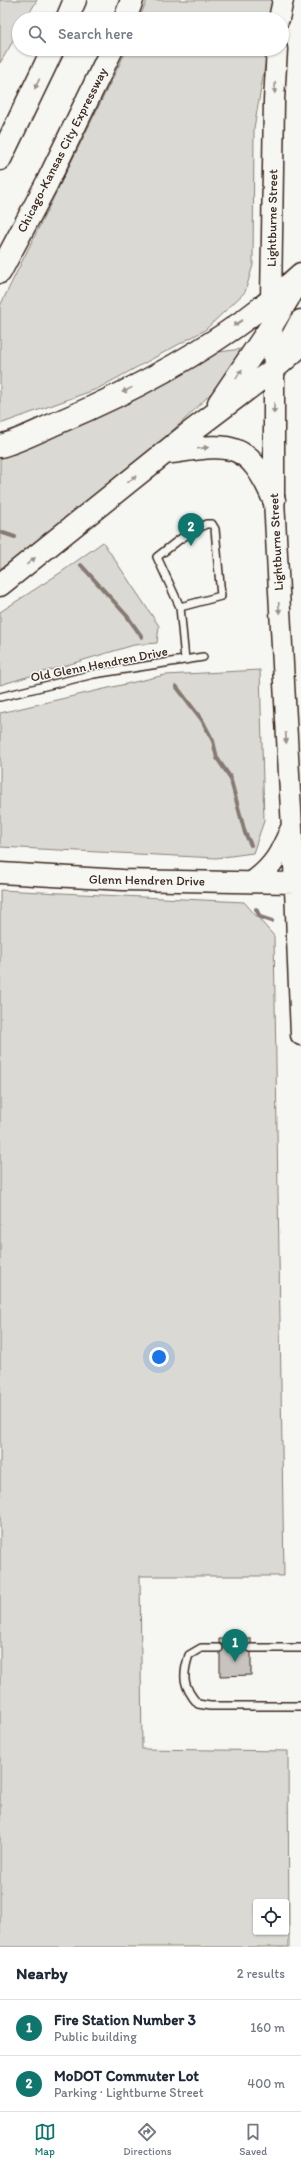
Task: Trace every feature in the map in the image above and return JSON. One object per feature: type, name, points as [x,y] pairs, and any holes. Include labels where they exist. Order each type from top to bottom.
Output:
[{"type":"highway","points":[[70,12],[75,0]]},
{"type":"highway","points":[[128,12],[132,0]]},
{"type":"highway","points":[[0,159],[50,56]]},
{"type":"highway","name":"Chicago-Kansas City Expressway","points":[[0,272],[47,183],[109,56]]},
{"type":"highway","points":[[0,446],[79,413],[165,371],[271,302],[301,275]]},
{"type":"highway","points":[[209,417],[272,325],[301,275]]},
{"type":"highway","points":[[274,369],[301,321]]},
{"type":"highway","points":[[0,585],[209,417],[274,369],[301,345]]},
{"type":"highway","points":[[164,453],[212,447],[234,448],[251,460],[264,476],[274,500]]},
{"type":"main road","points":[[281,12],[283,0]]},
{"type":"main road","name":"Lightburne Street","points":[[277,56],[274,101],[271,302],[274,369],[274,500],[295,883],[301,1035]]},
{"type":"main road","points":[[252,882],[268,870],[280,853],[291,826]]},
{"type":"main road","name":"Glenn Hendren Drive","points":[[0,873],[122,880],[295,883]]},
{"type":"lane","points":[[180,608],[221,596],[215,529],[212,524],[206,524],[180,539],[157,557],[180,608],[186,660]]},
{"type":"lane","name":"Old Glenn Hendren Drive","points":[[0,697],[94,674],[203,658]]},
{"type":"lane","points":[[220,1648],[201,1648],[189,1655],[183,1672],[189,1694],[198,1704],[210,1706],[301,1706]]},
{"type":"lane","points":[[251,1648],[301,1648]]},
{"type":"shaded area","points":[[0,0],[37,0],[30,12],[12,12],[12,43],[0,63]]},
{"type":"shaded area","points":[[147,0],[276,0],[274,12],[142,12]]},
{"type":"shaded area","points":[[124,56],[267,56],[254,128],[253,265],[245,292],[205,330],[97,389],[0,424],[0,306]]},
{"type":"shaded area","points":[[248,348],[217,386],[183,421],[68,517],[0,569],[0,456],[86,423],[191,364],[219,352]]},
{"type":"shaded area","points":[[103,542],[159,626],[157,643],[134,645],[0,685],[0,612],[60,573]]},
{"type":"shaded area","points":[[260,670],[264,821],[253,853],[216,858],[0,847],[0,713],[165,675]]},
{"type":"shaded area","points":[[0,890],[244,902],[274,936],[284,1576],[140,1576],[142,1749],[288,1751],[289,1899],[253,1899],[253,1935],[289,1935],[289,1947],[0,1947]]},
{"type":"building","points":[[219,1639],[251,1639],[251,1643],[246,1648],[247,1651],[251,1653],[251,1675],[220,1676],[220,1653],[224,1648],[219,1643]]},
{"type":"waterway","points":[[0,532],[15,537]]},
{"type":"waterway","points":[[81,565],[127,616],[142,637]]},
{"type":"waterway","points":[[176,686],[202,720],[213,741],[217,758],[230,777],[245,833],[251,845]]},
{"type":"waterway","points":[[256,909],[260,917],[272,921]]},
{"type":"place","name":"MoDOT Commuter Lot","points":[[191,546]]},
{"type":"place","name":"Fire Station Number 3","points":[[235,1662]]}]
